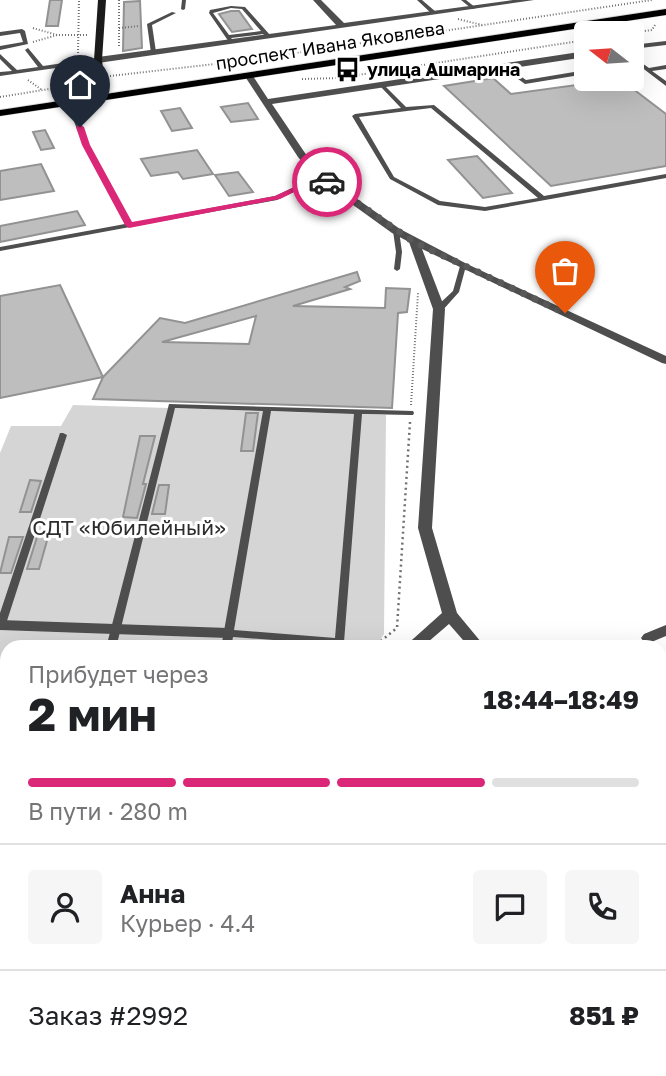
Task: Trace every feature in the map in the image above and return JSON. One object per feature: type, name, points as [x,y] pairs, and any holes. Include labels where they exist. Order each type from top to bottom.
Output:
[{"type":"main road","points":[[102,0],[99,60],[102,94]]},
{"type":"main road","name":"проспект Ивана Яковлева","points":[[0,113],[70,103],[102,94],[666,3]]},
{"type":"main road","name":"проспект Ивана Яковлева","points":[[606,21],[666,12]]},
{"type":"main road","points":[[576,17],[582,21]]},
{"type":"main road","name":"проспект Ивана Яковлева","points":[[0,104],[248,75],[574,26]]},
{"type":"street","points":[[317,0],[342,26]]},
{"type":"street","points":[[99,60],[229,39],[530,0]]},
{"type":"street","points":[[644,46],[666,43]]},
{"type":"street","points":[[266,102],[574,56]]},
{"type":"street","points":[[248,75],[301,155],[320,177],[396,231],[463,266],[666,360]]},
{"type":"street","points":[[414,242],[439,309],[425,528],[450,615],[472,640]]},
{"type":"street","points":[[420,640],[450,615]]},
{"type":"street","points":[[0,626],[116,629],[227,640]]},
{"type":"street","points":[[649,638],[666,630]]},
{"type":"lane","points":[[183,9],[184,0]]},
{"type":"lane","points":[[419,0],[435,13]]},
{"type":"lane","points":[[463,0],[474,8]]},
{"type":"lane","points":[[229,39],[212,11],[243,8],[266,34]]},
{"type":"lane","points":[[153,52],[149,24],[174,13]]},
{"type":"lane","points":[[0,34],[22,31],[27,47],[42,68]]},
{"type":"lane","points":[[0,48],[27,47]]},
{"type":"lane","points":[[1,57],[16,72]]},
{"type":"lane","points":[[0,74],[99,60]]},
{"type":"lane","points":[[505,67],[525,82],[574,74]]},
{"type":"lane","points":[[647,70],[666,67]]},
{"type":"lane","points":[[644,68],[666,84]]},
{"type":"lane","points":[[382,85],[405,109]]},
{"type":"lane","points":[[70,103],[86,145],[129,225]]},
{"type":"lane","points":[[542,198],[432,106],[355,116],[392,178],[438,203],[485,209],[666,176]]},
{"type":"lane","points":[[0,249],[277,198],[320,177]]},
{"type":"lane","points":[[396,231],[399,252],[397,269]]},
{"type":"lane","points":[[439,309],[456,292],[463,266]]},
{"type":"lane","points":[[113,640],[172,406],[410,412]]},
{"type":"lane","points":[[227,640],[267,409]]},
{"type":"lane","points":[[339,640],[358,412]]},
{"type":"lane","points":[[0,626],[63,435]]},
{"type":"path","points":[[120,0],[121,75]]},
{"type":"path","points":[[110,76],[241,61],[652,0]]},
{"type":"path","points":[[119,28],[149,24]]},
{"type":"path","points":[[23,27],[57,35],[77,36]]},
{"type":"path","points":[[27,47],[57,35]]},
{"type":"path","points":[[300,79],[338,78],[574,42]]},
{"type":"path","points":[[0,97],[42,90]]},
{"type":"path","points":[[382,640],[397,628],[418,289],[427,276]]},
{"type":"green space","name":"СДТ «Юбилейный»","points":[[73,405],[386,415],[384,634],[380,640],[0,640],[0,453],[11,426],[61,426]]},
{"type":"building","points":[[50,0],[62,0],[58,26],[46,26]]},
{"type":"building","points":[[140,1],[142,48],[123,51],[124,2]]},
{"type":"building","points":[[239,11],[252,29],[232,32],[219,14]]},
{"type":"building","points":[[493,78],[511,94],[574,85],[574,91],[636,91],[666,114],[666,166],[551,186],[444,86]]},
{"type":"building","points":[[248,103],[258,119],[231,122],[221,107]]},
{"type":"building","points":[[180,108],[192,128],[172,131],[161,111]]},
{"type":"building","points":[[45,130],[54,148],[41,150],[33,132]]},
{"type":"building","points":[[197,150],[213,174],[183,179],[178,172],[151,176],[141,159]]},
{"type":"building","points":[[477,156],[512,193],[483,198],[448,160]]},
{"type":"building","points":[[41,164],[54,191],[0,200],[0,171]]},
{"type":"building","points":[[238,172],[253,192],[229,196],[215,175]]},
{"type":"building","points":[[77,211],[85,225],[0,242],[0,226]]},
{"type":"building","points":[[357,272],[360,281],[345,287],[350,289],[293,306],[385,308],[386,288],[410,289],[407,312],[398,313],[392,408],[93,399],[103,377],[160,318],[185,323]],"holes":[[[256,316],[249,344],[162,342]]]},
{"type":"building","points":[[60,285],[103,377],[0,398],[0,296]]},
{"type":"building","points":[[246,413],[258,413],[253,451],[241,451]]},
{"type":"building","points":[[140,436],[155,436],[143,484],[146,484],[137,518],[123,517]]},
{"type":"building","points":[[30,480],[41,481],[31,512],[20,512]]},
{"type":"building","points":[[159,485],[169,485],[165,514],[152,514]]},
{"type":"building","points":[[9,537],[23,537],[11,573],[0,573]]},
{"type":"building","points":[[37,537],[48,537],[39,569],[27,569]]},
{"type":"way so far","points":[[327,182],[414,242],[565,313]]},
{"type":"place","name":"улица Ашмарина","points":[[347,69]]},
{"type":"route","points":[[80,127],[86,145],[129,225],[277,198],[320,177],[327,182]]}]
